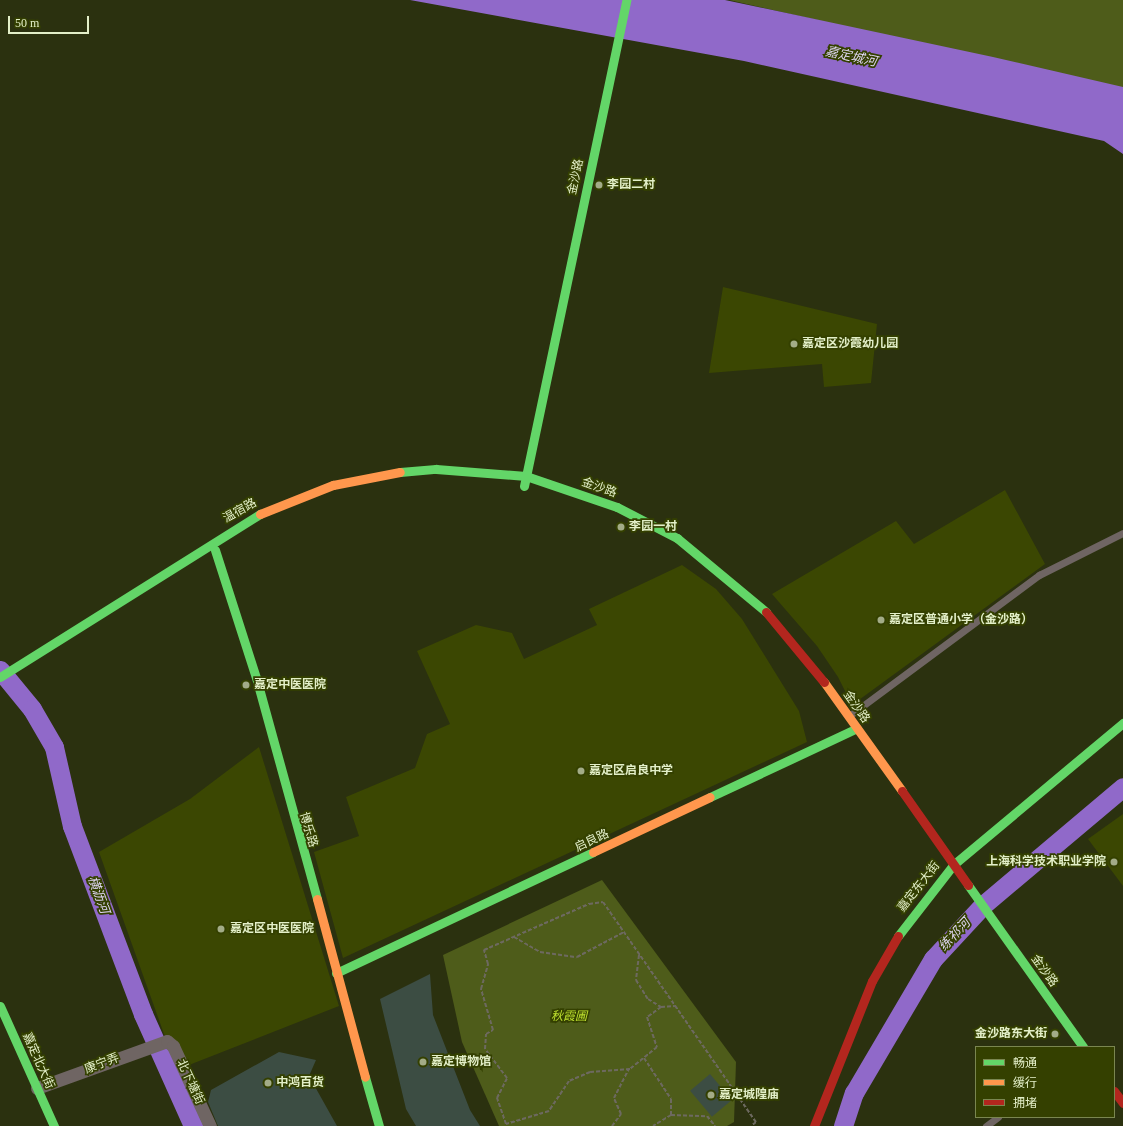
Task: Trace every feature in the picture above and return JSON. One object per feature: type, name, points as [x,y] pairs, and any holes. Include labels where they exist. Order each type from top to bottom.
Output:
[{"type":"street","name":"金沙路","points":[[524,486],[626,0]]},
{"type":"street","name":"温宿路","points":[[0,677],[289,499],[384,473],[436,469],[526,476]]},
{"type":"street","name":"金沙路","points":[[526,476],[617,507],[677,538],[774,619],[848,716],[854,729],[988,913],[1082,1046]]},
{"type":"street","points":[[0,688],[214,545],[292,510],[373,485],[424,479],[475,479],[524,486],[621,519],[679,549],[757,613],[854,729],[946,873],[1071,1046]]},
{"type":"street","name":"博乐路","points":[[214,545],[257,682],[379,1126]]},
{"type":"street","name":"嘉定东大街","points":[[814,1126],[872,981],[904,926],[953,865],[1123,723]]},
{"type":"street","name":"启良路","points":[[336,973],[854,729]]},
{"type":"street","name":"嘉定北大街","points":[[0,1006],[54,1126]]},
{"type":"street","name":"康宁弄","points":[[37,1088],[164,1041]]},
{"type":"street","name":"北下塘街","points":[[164,1041],[173,1046],[210,1126]]},
{"type":"street","points":[[1115,1092],[1123,1103]]},
{"type":"lane","points":[[848,716],[1039,576],[1123,533]]},
{"type":"lane","points":[[986,1126],[997,1118]]},
{"type":"path","points":[[630,1069],[590,1072],[569,1081],[549,1111],[506,1124],[497,1098],[507,1078],[485,1049],[486,1034],[493,1030],[481,989],[488,964],[484,950],[589,904],[603,902],[756,1122],[751,1126]]},
{"type":"path","points":[[513,937],[540,952],[577,957],[624,932]]},
{"type":"path","points":[[639,954],[636,980],[648,999],[660,1007]]},
{"type":"path","points":[[612,1126],[621,1114],[614,1098],[630,1069],[657,1047],[647,1017],[660,1007],[675,1006]]},
{"type":"path","points":[[644,1058],[670,1100],[671,1115]]},
{"type":"path","points":[[653,1126],[671,1115],[707,1116],[715,1126]]},
{"type":"shaded area","name":"嘉定区沙霞幼儿园","points":[[723,287],[877,324],[871,383],[824,387],[822,364],[709,373]]},
{"type":"shaded area","name":"嘉定区普通小学（金沙路）","points":[[1005,490],[1045,564],[852,705],[838,677],[817,646],[772,594],[896,521],[914,544]]},
{"type":"shaded area","name":"嘉定区启良中学","points":[[682,565],[716,589],[742,619],[799,711],[807,742],[343,958],[314,852],[359,836],[346,797],[415,768],[427,734],[450,724],[417,651],[476,625],[512,633],[524,659],[597,625],[589,609]]},
{"type":"shaded area","name":"嘉定区中医医院","points":[[259,747],[339,1006],[189,1065],[164,1034],[99,852],[190,799]]},
{"type":"shaded area","name":"上海科学技术职业学院","points":[[1123,814],[1123,886],[1088,839]]},
{"type":"green space","points":[[729,0],[1123,0],[1123,97],[1027,68]]},
{"type":"green space","name":"秋霞圃","points":[[602,880],[736,1062],[734,1122],[727,1126],[499,1126],[462,1042],[443,955]]},
{"type":"water","name":"嘉定城河","points":[[410,0],[725,0],[993,57],[1123,87],[1123,154],[1104,141],[744,61]]},
{"type":"building","name":"嘉定博物馆","points":[[430,974],[433,1015],[470,1110],[480,1126],[416,1126],[406,1109],[380,999]]},
{"type":"building","name":"中鸿百货","points":[[279,1052],[316,1060],[309,1076],[337,1126],[218,1126],[208,1102],[211,1090]]},
{"type":"building","name":"嘉定城隍庙","points":[[710,1074],[732,1100],[712,1117],[690,1091]]},
{"type":"waterway","name":"横沥河","points":[[0,670],[32,709],[54,747],[72,826],[143,1014],[193,1126]]},
{"type":"waterway","name":"练祁河","points":[[843,1126],[854,1093],[933,959],[983,905],[1123,787]]},
{"type":"traffic: fast","points":[[524,486],[626,0]]},
{"type":"traffic: fast","points":[[400,472],[436,469],[526,476],[617,507],[677,538],[766,612]]},
{"type":"traffic: fast","points":[[0,677],[260,514]]},
{"type":"traffic: fast","points":[[215,550],[257,681],[317,899]]},
{"type":"traffic: fast","points":[[898,936],[953,865],[1123,723]]},
{"type":"traffic: fast","points":[[710,797],[857,728]]},
{"type":"traffic: fast","points":[[336,973],[593,852]]},
{"type":"traffic: fast","points":[[968,885],[1082,1046]]},
{"type":"traffic: fast","points":[[0,1006],[54,1126]]},
{"type":"traffic: fast","points":[[365,1077],[379,1126]]},
{"type":"traffic: slow","points":[[260,514],[333,485],[400,472]]},
{"type":"traffic: slow","points":[[824,682],[902,791]]},
{"type":"traffic: slow","points":[[593,852],[710,797]]},
{"type":"traffic: slow","points":[[317,899],[365,1077]]},
{"type":"traffic: jam","points":[[766,612],[824,682]]},
{"type":"traffic: jam","points":[[902,791],[968,885]]},
{"type":"traffic: jam","points":[[814,1126],[872,981],[898,936]]},
{"type":"traffic: jam","points":[[1115,1092],[1123,1103]]},
{"type":"place","name":"李园二村","points":[[599,185]]},
{"type":"place","name":"嘉定区沙霞幼儿园","points":[[794,344]]},
{"type":"place","name":"李园一村","points":[[621,527]]},
{"type":"place","name":"嘉定区普通小学（金沙路）","points":[[881,620]]},
{"type":"place","name":"嘉定中医医院","points":[[246,685]]},
{"type":"place","name":"嘉定区启良中学","points":[[581,771]]},
{"type":"place","name":"上海科学技术职业学院","points":[[1114,862]]},
{"type":"place","name":"嘉定区中医医院","points":[[221,929]]},
{"type":"place","name":"金沙路东大街","points":[[1055,1034]]},
{"type":"place","name":"嘉定博物馆","points":[[423,1062]]},
{"type":"place","name":"中鸿百货","points":[[268,1083]]},
{"type":"place","name":"嘉定城隍庙","points":[[711,1095]]}]
